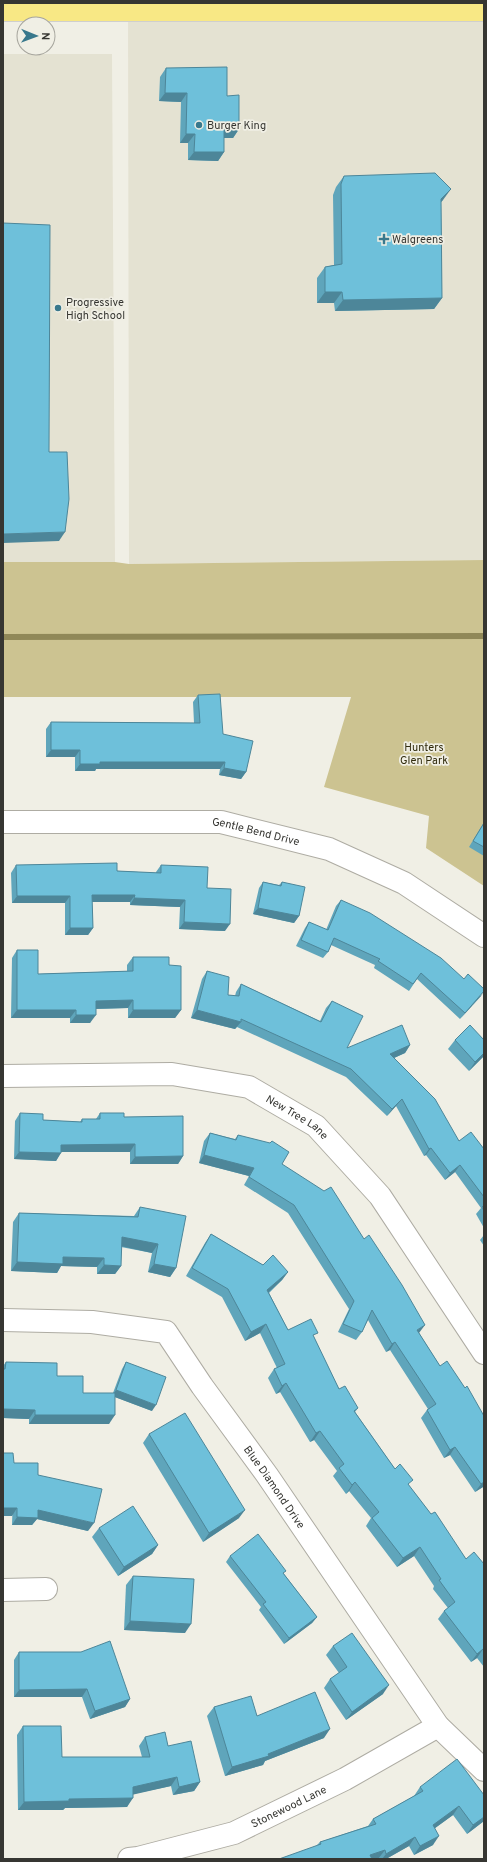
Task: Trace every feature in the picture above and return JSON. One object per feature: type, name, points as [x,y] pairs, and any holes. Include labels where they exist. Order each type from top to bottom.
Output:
[{"type":"main road","points":[[3,10],[484,10]]},
{"type":"street","name":"Gentle Bend Drive","points":[[3,822],[221,822],[329,849],[404,883],[484,936]]},
{"type":"street","name":"New Tree Lane","points":[[3,1076],[172,1074],[249,1087],[316,1126],[380,1196],[484,1353]]},
{"type":"street","name":"Blue Diamond Drive","points":[[3,1320],[92,1322],[166,1332],[202,1386],[267,1475],[438,1726],[484,1770]]},
{"type":"street","points":[[3,1590],[46,1589]]},
{"type":"street","name":"Stonewood Lane","points":[[129,1859],[234,1833],[345,1779],[438,1726]]},
{"type":"shaded area","points":[[128,3],[484,3],[484,560],[129,564]]},
{"type":"shaded area","name":"Progressive High School","points":[[3,54],[16,54],[16,56],[56,56],[56,54],[112,54],[115,562],[3,562]]},
{"type":"green space","name":"Hunters Glen Park","points":[[484,560],[484,886],[426,848],[429,816],[324,787],[351,697],[3,697],[3,562],[115,562],[129,564]]},
{"type":"building","points":[[227,67],[227,96],[239,95],[239,129],[224,129],[224,152],[194,152],[195,134],[186,134],[187,93],[165,93],[166,68]]},
{"type":"building","points":[[435,173],[451,189],[441,199],[442,298],[343,300],[342,292],[325,292],[325,267],[342,264],[341,184],[344,176]]},
{"type":"building","points":[[3,223],[50,225],[49,452],[67,452],[69,499],[65,532],[3,534]]},
{"type":"building","points":[[220,694],[223,734],[253,741],[246,772],[224,768],[225,762],[100,762],[100,764],[80,764],[80,750],[51,750],[51,722],[200,723],[198,695]]},
{"type":"building","points":[[484,823],[484,847],[473,841]]},
{"type":"building","points":[[117,863],[117,871],[161,873],[161,865],[208,867],[207,888],[231,889],[230,924],[184,922],[185,900],[134,898],[135,895],[92,895],[93,928],[70,928],[70,896],[17,896],[16,865]]},
{"type":"building","points":[[263,882],[281,886],[282,882],[305,887],[299,916],[258,908]]},
{"type":"building","points":[[341,900],[370,913],[441,958],[464,979],[468,974],[484,989],[484,991],[465,1013],[421,973],[413,984],[378,961],[380,959],[334,938],[328,952],[301,940],[309,922],[328,930]]},
{"type":"building","points":[[17,950],[38,950],[38,974],[133,971],[133,957],[169,957],[169,965],[181,966],[181,1010],[133,1010],[133,1000],[96,1001],[96,1015],[76,1015],[76,1010],[17,1010]]},
{"type":"building","points":[[207,971],[229,977],[228,995],[239,996],[241,984],[321,1022],[332,1001],[363,1016],[347,1048],[402,1025],[410,1045],[390,1054],[435,1099],[459,1141],[471,1132],[484,1149],[484,1197],[460,1165],[450,1173],[431,1148],[429,1149],[402,1099],[392,1109],[351,1069],[241,1019],[241,1022],[197,1010]]},
{"type":"building","points":[[470,1025],[484,1040],[484,1053],[475,1062],[455,1040]]},
{"type":"building","points":[[20,1113],[43,1114],[43,1120],[82,1122],[82,1119],[100,1119],[100,1113],[124,1113],[124,1117],[183,1116],[183,1156],[135,1157],[135,1144],[61,1145],[61,1153],[19,1152]]},
{"type":"building","points":[[210,1133],[236,1140],[238,1135],[270,1143],[272,1141],[289,1152],[282,1164],[324,1191],[331,1187],[364,1239],[369,1235],[402,1285],[425,1325],[417,1330],[440,1366],[447,1361],[465,1388],[467,1386],[484,1416],[484,1482],[481,1484],[455,1447],[450,1450],[427,1410],[436,1404],[395,1342],[392,1344],[372,1310],[362,1332],[343,1324],[354,1301],[294,1205],[249,1177],[254,1168],[204,1155]]},
{"type":"building","points":[[140,1207],[186,1216],[176,1268],[154,1264],[158,1244],[122,1237],[121,1266],[104,1265],[104,1258],[63,1257],[63,1264],[17,1262],[19,1213],[138,1217]]},
{"type":"building","points":[[211,1234],[263,1265],[273,1255],[288,1272],[267,1290],[288,1330],[311,1319],[318,1333],[313,1335],[339,1389],[345,1386],[358,1408],[354,1411],[395,1469],[400,1464],[413,1480],[408,1484],[431,1514],[435,1512],[466,1559],[474,1552],[484,1564],[484,1650],[483,1649],[477,1654],[444,1611],[455,1602],[439,1580],[441,1579],[420,1547],[403,1558],[372,1518],[379,1512],[355,1482],[352,1485],[339,1468],[344,1464],[320,1431],[316,1433],[286,1383],[282,1386],[274,1369],[285,1364],[266,1324],[251,1332],[228,1289],[192,1268]]},
{"type":"building","points":[[6,1362],[57,1363],[57,1376],[83,1376],[83,1393],[115,1393],[115,1415],[35,1415],[35,1410],[3,1409],[3,1369],[5,1369]]},
{"type":"building","points":[[126,1362],[166,1377],[156,1405],[116,1390]]},
{"type":"building","points":[[185,1413],[245,1510],[209,1533],[149,1434]]},
{"type":"building","points":[[3,1453],[13,1453],[14,1463],[38,1463],[38,1475],[102,1489],[94,1523],[38,1510],[38,1518],[17,1517],[17,1508],[3,1508]]},
{"type":"building","points":[[133,1506],[158,1545],[124,1567],[99,1528]]},
{"type":"building","points":[[258,1534],[286,1571],[283,1573],[317,1617],[289,1638],[263,1604],[266,1602],[230,1556]]},
{"type":"building","points":[[133,1576],[194,1579],[191,1624],[130,1621]]},
{"type":"building","points":[[352,1633],[389,1685],[352,1712],[330,1679],[347,1667],[333,1646]]},
{"type":"building","points":[[110,1641],[130,1699],[95,1711],[87,1689],[19,1690],[19,1652],[81,1652]]},
{"type":"building","points":[[315,1692],[330,1729],[268,1754],[269,1756],[232,1767],[214,1707],[251,1696],[257,1716]]},
{"type":"building","points":[[23,1726],[61,1726],[62,1757],[150,1757],[145,1737],[165,1732],[168,1746],[191,1741],[200,1782],[179,1787],[177,1777],[133,1787],[133,1798],[69,1799],[69,1801],[24,1802]]},
{"type":"building","points":[[457,1759],[484,1795],[484,1817],[473,1825],[459,1806],[433,1825],[439,1836],[420,1846],[415,1837],[386,1854],[385,1850],[370,1855],[372,1859],[279,1859],[321,1844],[320,1842],[376,1824],[373,1819],[423,1791],[420,1787]]},
{"type":"waterway","points":[[3,637],[484,636]]},
{"type":"place","name":"Burger King","points":[[199,125]]},
{"type":"place","name":"Walgreens","points":[[384,239]]},
{"type":"place","name":"Progressive High School","points":[[58,308]]}]
